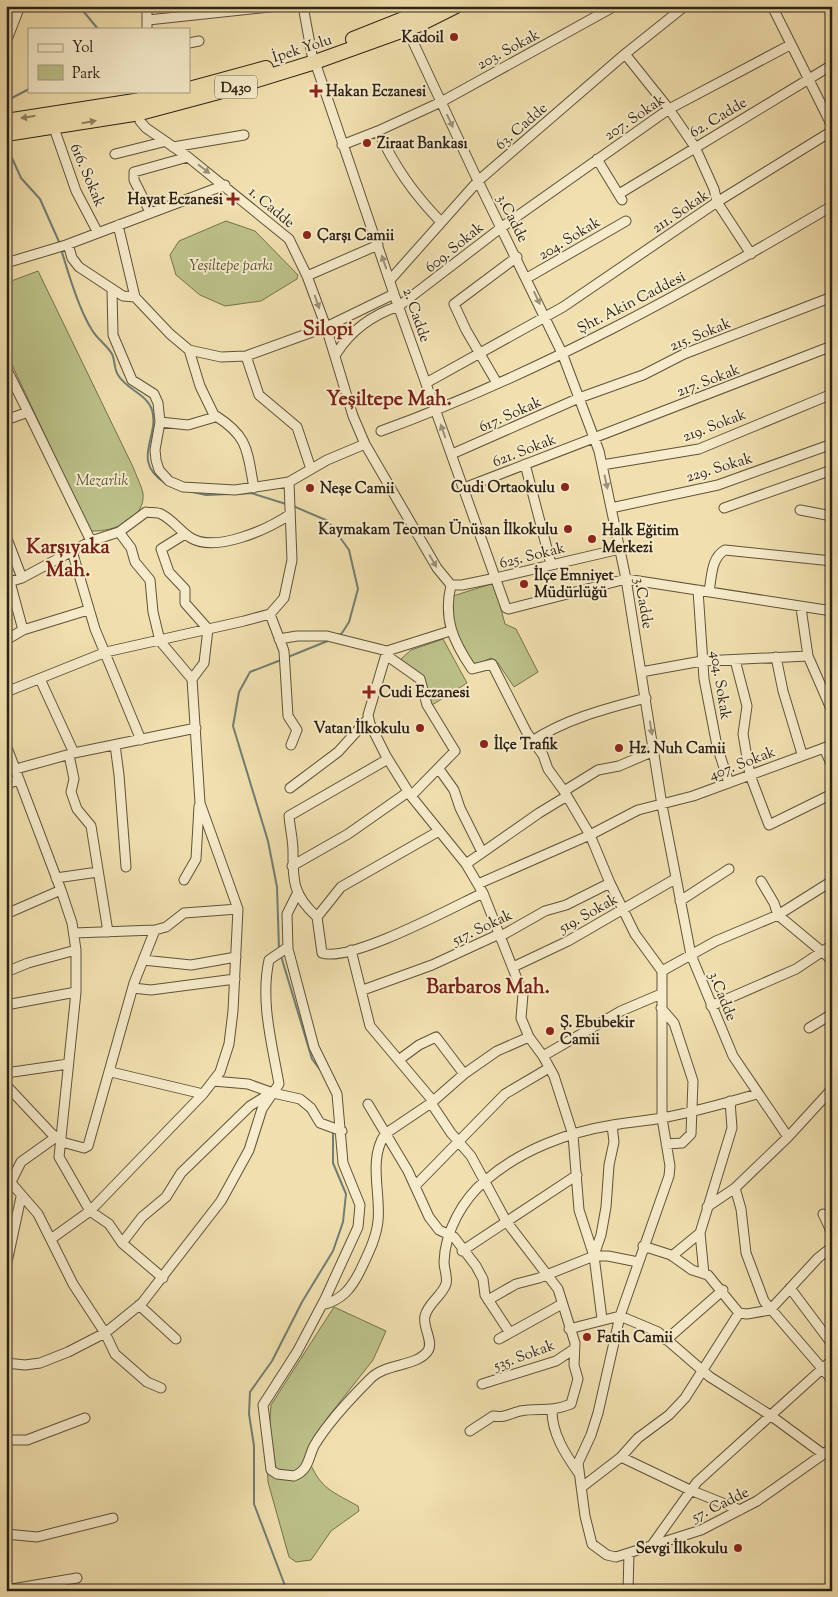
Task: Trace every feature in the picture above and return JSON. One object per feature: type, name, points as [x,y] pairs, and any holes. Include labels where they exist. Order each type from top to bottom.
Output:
[{"type":"highway","name":"D430","points":[[190,89],[313,58],[436,6]]},
{"type":"highway","name":"İpek Yolu","points":[[190,89],[313,58],[407,29],[456,6]]},
{"type":"highway","name":"D430","points":[[6,121],[141,101],[175,92]]},
{"type":"highway","name":"İpek Yolu","points":[[6,134],[54,128],[177,92]]},
{"type":"street","points":[[6,42],[20,6]]},
{"type":"street","points":[[147,6],[148,24],[238,8],[279,6]]},
{"type":"street","name":"2. Cadde","points":[[303,6],[313,58],[342,144],[495,577],[509,609],[626,579]]},
{"type":"street","name":"203. Sokak","points":[[342,144],[378,131],[441,102],[615,6]]},
{"type":"street","name":"63. Cadde","points":[[390,280],[478,181],[625,54],[685,6]]},
{"type":"street","points":[[772,6],[832,126]]},
{"type":"street","name":"3.Cadde","points":[[407,29],[478,181],[517,257],[562,353],[594,438],[602,466],[626,579],[662,805],[691,955],[733,1056],[788,1137]]},
{"type":"street","points":[[190,42],[199,41]]},
{"type":"street","name":"207. Sokak","points":[[502,227],[669,109],[790,45]]},
{"type":"street","points":[[625,54],[669,109],[695,147],[717,202],[751,254]]},
{"type":"street","name":"62. Cadde","points":[[598,159],[620,197],[695,147],[832,65]]},
{"type":"street","name":"1. Cadde","points":[[141,101],[140,121],[146,128],[163,142],[188,156],[290,239],[307,276],[336,354],[353,416],[365,444],[437,568],[451,585]]},
{"type":"street","name":"616. Sokak","points":[[54,128],[76,191],[98,233]]},
{"type":"street","points":[[378,131],[393,163],[416,196],[441,222]]},
{"type":"street","name":"211. Sokak","points":[[426,383],[562,307],[717,202],[832,131]]},
{"type":"street","points":[[173,147],[244,135]]},
{"type":"street","points":[[115,154],[163,142]]},
{"type":"street","points":[[150,212],[134,180],[134,172],[188,156]]},
{"type":"street","points":[[6,263],[98,233],[224,185]]},
{"type":"street","name":"Şht. Akin Caddesi","points":[[381,431],[436,411],[562,353],[715,275],[832,206]]},
{"type":"street","name":"204. Sokak","points":[[527,278],[558,262],[626,221]]},
{"type":"street","points":[[118,225],[135,297],[170,334],[189,350],[221,357],[246,356],[326,327],[394,294]]},
{"type":"street","name":"609. Sokak","points":[[336,354],[345,339],[355,329],[383,312],[399,306],[502,227]]},
{"type":"street","points":[[67,244],[72,258],[79,267],[123,296],[135,297]]},
{"type":"street","points":[[307,276],[378,245]]},
{"type":"street","points":[[497,383],[466,330],[454,304],[517,257]]},
{"type":"street","points":[[112,290],[112,334],[132,380],[154,394],[158,404],[160,422],[155,450],[156,460],[159,470],[169,481],[183,488],[235,490],[289,482],[327,460],[365,444]]},
{"type":"street","name":"215. Sokak","points":[[579,398],[643,375],[684,354],[832,297]]},
{"type":"street","name":"217. Sokak","points":[[594,438],[832,346]]},
{"type":"street","points":[[189,350],[200,386],[216,416],[233,427],[246,449],[254,488]]},
{"type":"street","points":[[246,356],[259,396],[297,427],[311,469]]},
{"type":"street","points":[[6,368],[91,541]]},
{"type":"street","name":"219. Sokak","points":[[602,466],[698,449],[754,424],[832,394]]},
{"type":"street","name":"617. Sokak","points":[[452,454],[579,398]]},
{"type":"street","points":[[6,420],[28,412]]},
{"type":"street","points":[[160,422],[188,425],[212,419],[216,416]]},
{"type":"street","name":"621. Sokak","points":[[464,488],[594,438]]},
{"type":"street","name":"229. Sokak","points":[[611,508],[718,484],[832,444]]},
{"type":"street","points":[[524,464],[552,564]]},
{"type":"street","points":[[724,508],[832,470]]},
{"type":"street","points":[[6,692],[106,652],[270,614],[284,598],[292,560],[289,482]]},
{"type":"street","points":[[800,510],[832,516]]},
{"type":"street","points":[[23,630],[8,583],[22,578],[91,541],[119,532],[146,512],[161,514],[194,540],[207,543],[247,537],[269,528],[289,515]]},
{"type":"street","points":[[119,532],[131,548],[135,562],[150,580],[153,612],[160,641],[192,680],[200,803],[196,859],[184,880]]},
{"type":"street","points":[[185,534],[161,549],[169,572],[185,589],[185,603],[208,629],[204,663],[192,680]]},
{"type":"street","points":[[6,536],[22,578]]},
{"type":"street","name":"625. Sokak","points":[[451,585],[462,586],[620,550]]},
{"type":"street","points":[[709,592],[714,561],[717,554],[725,550],[832,560]]},
{"type":"street","points":[[72,552],[88,610],[141,740]]},
{"type":"street","points":[[626,579],[801,608],[832,611]]},
{"type":"street","points":[[451,585],[447,601],[450,631],[472,669],[492,664],[532,741],[543,756],[548,769],[566,794],[590,835],[610,883],[635,934],[662,971],[660,994],[662,1118],[669,1176],[620,1316],[598,1413],[578,1463],[582,1487],[621,1457],[638,1438],[680,1404],[740,1313]]},
{"type":"street","name":"404. Sokak","points":[[698,590],[702,661],[717,746],[729,783]]},
{"type":"street","points":[[801,608],[808,656],[832,711]]},
{"type":"street","points":[[6,640],[23,630],[88,610]]},
{"type":"street","points":[[270,614],[284,656],[288,716],[297,730],[291,745]]},
{"type":"street","points":[[386,653],[450,631]]},
{"type":"street","points":[[279,639],[297,636],[327,636],[386,653],[420,679],[427,705],[455,751],[409,794],[348,834],[292,866]]},
{"type":"street","points":[[290,788],[338,752],[368,719],[386,653]]},
{"type":"street","points":[[641,672],[702,661],[808,656]]},
{"type":"street","points":[[776,657],[782,691],[802,754]]},
{"type":"street","points":[[735,660],[747,706],[743,734],[750,775],[769,826],[832,794]]},
{"type":"street","points":[[40,678],[71,754],[74,778],[71,792],[77,809],[91,826],[108,932]]},
{"type":"street","points":[[532,741],[554,727],[578,716],[646,698]]},
{"type":"street","points":[[368,719],[388,759],[409,794],[466,864],[483,893],[501,936],[523,994],[521,1018],[528,1037],[543,1056],[549,1068],[573,1135],[579,1210],[594,1256],[602,1319]]},
{"type":"street","points":[[16,768],[71,754],[196,728]]},
{"type":"street","points":[[6,745],[61,890],[74,933],[76,992],[59,1139],[59,1157],[90,1211],[109,1224],[122,1243],[163,1278]]},
{"type":"street","points":[[115,745],[120,775],[126,867]]},
{"type":"street","points":[[828,746],[832,766]]},
{"type":"street","name":"407. Sokak","points":[[478,884],[590,835],[638,810],[662,805],[729,783],[802,754],[828,746]]},
{"type":"street","points":[[466,864],[598,770],[619,766],[654,751]]},
{"type":"street","points":[[388,759],[289,816],[293,850],[292,866],[297,894],[317,917],[322,953],[329,955],[368,946],[483,893]]},
{"type":"street","points":[[439,768],[454,790],[460,808],[482,852]]},
{"type":"street","points":[[6,785],[19,780]]},
{"type":"street","points":[[51,1239],[90,1211],[203,1094],[220,1072],[229,1044],[235,979],[238,909],[200,803]]},
{"type":"street","points":[[317,917],[341,887],[439,831]]},
{"type":"street","points":[[680,901],[728,869]]},
{"type":"street","points":[[56,878],[98,872]]},
{"type":"street","name":"519. Sokak","points":[[512,967],[568,941],[675,879]]},
{"type":"street","points":[[761,881],[774,903],[778,915],[832,960]]},
{"type":"street","points":[[662,971],[716,941],[778,915],[832,881]]},
{"type":"street","name":"517. Sokak","points":[[363,990],[432,965],[495,936],[501,936],[545,911],[566,905],[610,883]]},
{"type":"street","points":[[6,914],[61,890]]},
{"type":"street","points":[[297,894],[287,914],[288,947],[314,1047],[337,1094],[343,1163],[360,1205],[358,1227],[322,1305],[297,1352],[263,1405],[271,1470],[277,1474],[294,1476],[306,1468],[314,1446],[371,1377],[388,1367],[418,1359],[428,1352],[430,1345],[425,1325],[425,1315],[445,1286],[444,1261],[449,1234],[467,1198],[486,1180],[510,1162],[544,1144],[612,1125],[662,1118],[757,1094]]},
{"type":"street","points":[[74,933],[156,930],[166,927],[184,913],[238,909]]},
{"type":"street","points":[[6,1086],[59,1139],[84,1148],[88,1146],[111,1072],[133,988],[156,930]]},
{"type":"street","points":[[711,1006],[755,989],[796,969],[832,945]]},
{"type":"street","points":[[6,1363],[25,1365],[40,1363],[105,1333],[139,1304],[163,1278],[221,1201],[249,1150],[262,1109],[280,1084],[265,996],[269,960],[276,953],[288,947]]},
{"type":"street","points":[[6,972],[28,963],[76,950]]},
{"type":"street","points":[[351,950],[363,990],[370,1026],[400,1060],[459,1142],[472,1156],[506,1221],[554,1282],[575,1342],[574,1365],[578,1379],[575,1396],[571,1404],[552,1411],[522,1411],[504,1418],[493,1416],[470,1431]]},
{"type":"street","points":[[144,960],[191,965],[236,957]]},
{"type":"street","points":[[133,988],[160,989],[235,979]]},
{"type":"street","points":[[6,1005],[76,992]]},
{"type":"street","points":[[543,1056],[621,1011],[660,994]]},
{"type":"street","points":[[661,1008],[674,1023],[693,1081],[691,1134],[682,1143],[666,1144]]},
{"type":"street","points":[[809,1028],[831,1017]]},
{"type":"street","points":[[400,1060],[419,1045],[436,1037],[464,1074]]},
{"type":"street","points":[[322,1305],[334,1302],[352,1286],[373,1244],[378,1220],[376,1168],[385,1134],[432,1102],[464,1074],[497,1051],[528,1037]]},
{"type":"street","points":[[6,1073],[68,1064]]},
{"type":"street","points":[[415,1186],[505,1094],[549,1068]]},
{"type":"street","points":[[111,1072],[203,1094]]},
{"type":"street","points":[[213,1081],[248,1084],[273,1094],[300,1099],[311,1108],[320,1123],[340,1130]]},
{"type":"street","points":[[707,1207],[735,1188],[788,1137],[832,1089]]},
{"type":"street","points":[[122,1243],[142,1217],[166,1197],[181,1173],[209,1144],[250,1106],[273,1094]]},
{"type":"street","points":[[704,1274],[700,1234],[732,1128],[730,1101]]},
{"type":"street","points":[[368,1104],[415,1186],[434,1226],[454,1237],[462,1251],[476,1266],[483,1279],[485,1295],[510,1333]]},
{"type":"street","points":[[594,1256],[601,1235],[607,1199],[609,1165],[614,1142],[612,1125]]},
{"type":"street","points":[[59,1139],[21,1162],[9,1179],[21,1197],[38,1214],[73,1284],[105,1333],[115,1354],[147,1382],[161,1388]]},
{"type":"street","points":[[462,1251],[577,1175]]},
{"type":"street","points":[[735,1188],[743,1218],[746,1253],[764,1301],[832,1380]]},
{"type":"street","points":[[6,1267],[21,1197]]},
{"type":"street","points":[[823,1214],[832,1233]]},
{"type":"street","points":[[672,1256],[700,1234]]},
{"type":"street","points":[[643,1246],[672,1256],[692,1270],[704,1274],[723,1290],[740,1313],[747,1314],[770,1310],[818,1258],[832,1247]]},
{"type":"street","points":[[488,1300],[516,1284],[539,1278],[546,1273],[594,1256],[608,1256],[638,1262]]},
{"type":"street","points":[[790,1288],[832,1344]]},
{"type":"street","points":[[666,1340],[723,1290]]},
{"type":"street","points":[[139,1304],[176,1339]]},
{"type":"street","points":[[499,1338],[538,1315],[562,1304]]},
{"type":"street","points":[[569,1329],[602,1319],[620,1316],[658,1332],[703,1371],[770,1415],[823,1454]]},
{"type":"street","name":"535. Sokak","points":[[482,1384],[556,1361],[574,1349]]},
{"type":"street","points":[[652,1546],[690,1490],[832,1360]]},
{"type":"street","points":[[552,1411],[552,1424],[568,1458],[578,1472]]},
{"type":"street","points":[[6,1440],[27,1440],[85,1418]]},
{"type":"street","name":"57. Cadde","points":[[582,1487],[592,1544],[607,1555],[616,1557],[701,1530],[757,1501],[832,1448]]},
{"type":"street","points":[[621,1457],[690,1490],[740,1510]]},
{"type":"street","points":[[6,1534],[37,1537],[113,1518]]},
{"type":"street","points":[[628,1591],[629,1553]]},
{"type":"street","points":[[6,1590],[77,1578]]},
{"type":"green space","name":"Yeşiltepe parkı","points":[[226,221],[255,231],[298,275],[297,279],[261,301],[225,306],[200,295],[176,275],[170,255],[179,241]]},
{"type":"green space","name":"Mezarlık","points":[[38,271],[133,467],[143,493],[143,502],[134,517],[109,529],[92,531],[88,527],[6,352],[6,283]]},
{"type":"green space","points":[[494,583],[505,624],[516,629],[538,672],[514,687],[498,663],[491,658],[476,665],[470,660],[461,645],[450,602],[453,596]]},
{"type":"green space","points":[[443,639],[467,683],[432,705],[423,677],[401,659],[411,650]]},
{"type":"green space","points":[[334,1307],[386,1331],[373,1360],[328,1417],[306,1452],[315,1473],[325,1486],[358,1506],[359,1511],[331,1531],[311,1560],[296,1562],[289,1557],[268,1482],[267,1463],[271,1405]]},
{"type":"waterway","points":[[79,6],[97,28]]},
{"type":"waterway","points":[[6,109],[8,100],[28,90]]},
{"type":"waterway","points":[[8,149],[21,178],[40,199],[60,244]]},
{"type":"waterway","points":[[61,249],[74,291],[87,322],[112,354],[118,375],[126,385],[146,400],[152,410],[152,430],[148,448],[149,466],[165,483]]},
{"type":"waterway","points":[[193,492],[206,495],[230,494]]},
{"type":"waterway","points":[[238,494],[251,493],[286,504]]},
{"type":"waterway","points":[[293,506],[328,521],[349,550],[358,589],[349,622],[338,636]]},
{"type":"waterway","points":[[288,657],[330,640]]},
{"type":"waterway","points":[[279,949],[277,887],[268,841],[233,726],[239,692],[250,672],[281,660]]},
{"type":"waterway","points":[[281,956],[312,1059],[321,1071]]},
{"type":"waterway","points":[[287,1591],[254,1504],[254,1446],[249,1414],[250,1392],[272,1361],[302,1302],[333,1251],[343,1222],[346,1194],[333,1163],[333,1132]]},
{"type":"place","name":"Kadoil","points":[[454,37]]},
{"type":"place","name":"Hakan Eczanesi","points":[[316,91]]},
{"type":"place","name":"Ziraat Bankası","points":[[367,143]]},
{"type":"place","name":"Hayat Eczanesi","points":[[233,199]]},
{"type":"place","name":"Çarşı Camii","points":[[307,235]]},
{"type":"place","name":"Cudi Ortaokulu","points":[[565,487]]},
{"type":"place","name":"Neşe Camii","points":[[310,488]]},
{"type":"place","name":"Kaymakam Teoman Ünüsan İlkokulu","points":[[568,529]]},
{"type":"place","name":"Halk Eğitim Merkezi","points":[[592,539]]},
{"type":"place","name":"İlçe Emniyet Müdürlüğü","points":[[524,584]]},
{"type":"place","name":"Cudi Eczanesi","points":[[369,692]]},
{"type":"place","name":"Vatan İlkokulu","points":[[420,728]]},
{"type":"place","name":"İlçe Trafik","points":[[484,744]]},
{"type":"place","name":"Hz. Nuh Camii","points":[[619,748]]},
{"type":"place","name":"Ş. Ebubekir Camii","points":[[550,1031]]},
{"type":"place","name":"Fatih Camii","points":[[587,1337]]},
{"type":"place","name":"Sevgi İlkokulu","points":[[738,1548]]},
{"type":"district","name":"Silopi","points":[[328,328]]},
{"type":"district","name":"Yeşiltepe Mah.","points":[[389,398]]},
{"type":"district","name":"Karşıyaka Mah.","points":[[68,558]]},
{"type":"district","name":"Barbaros Mah.","points":[[488,986]]}]
